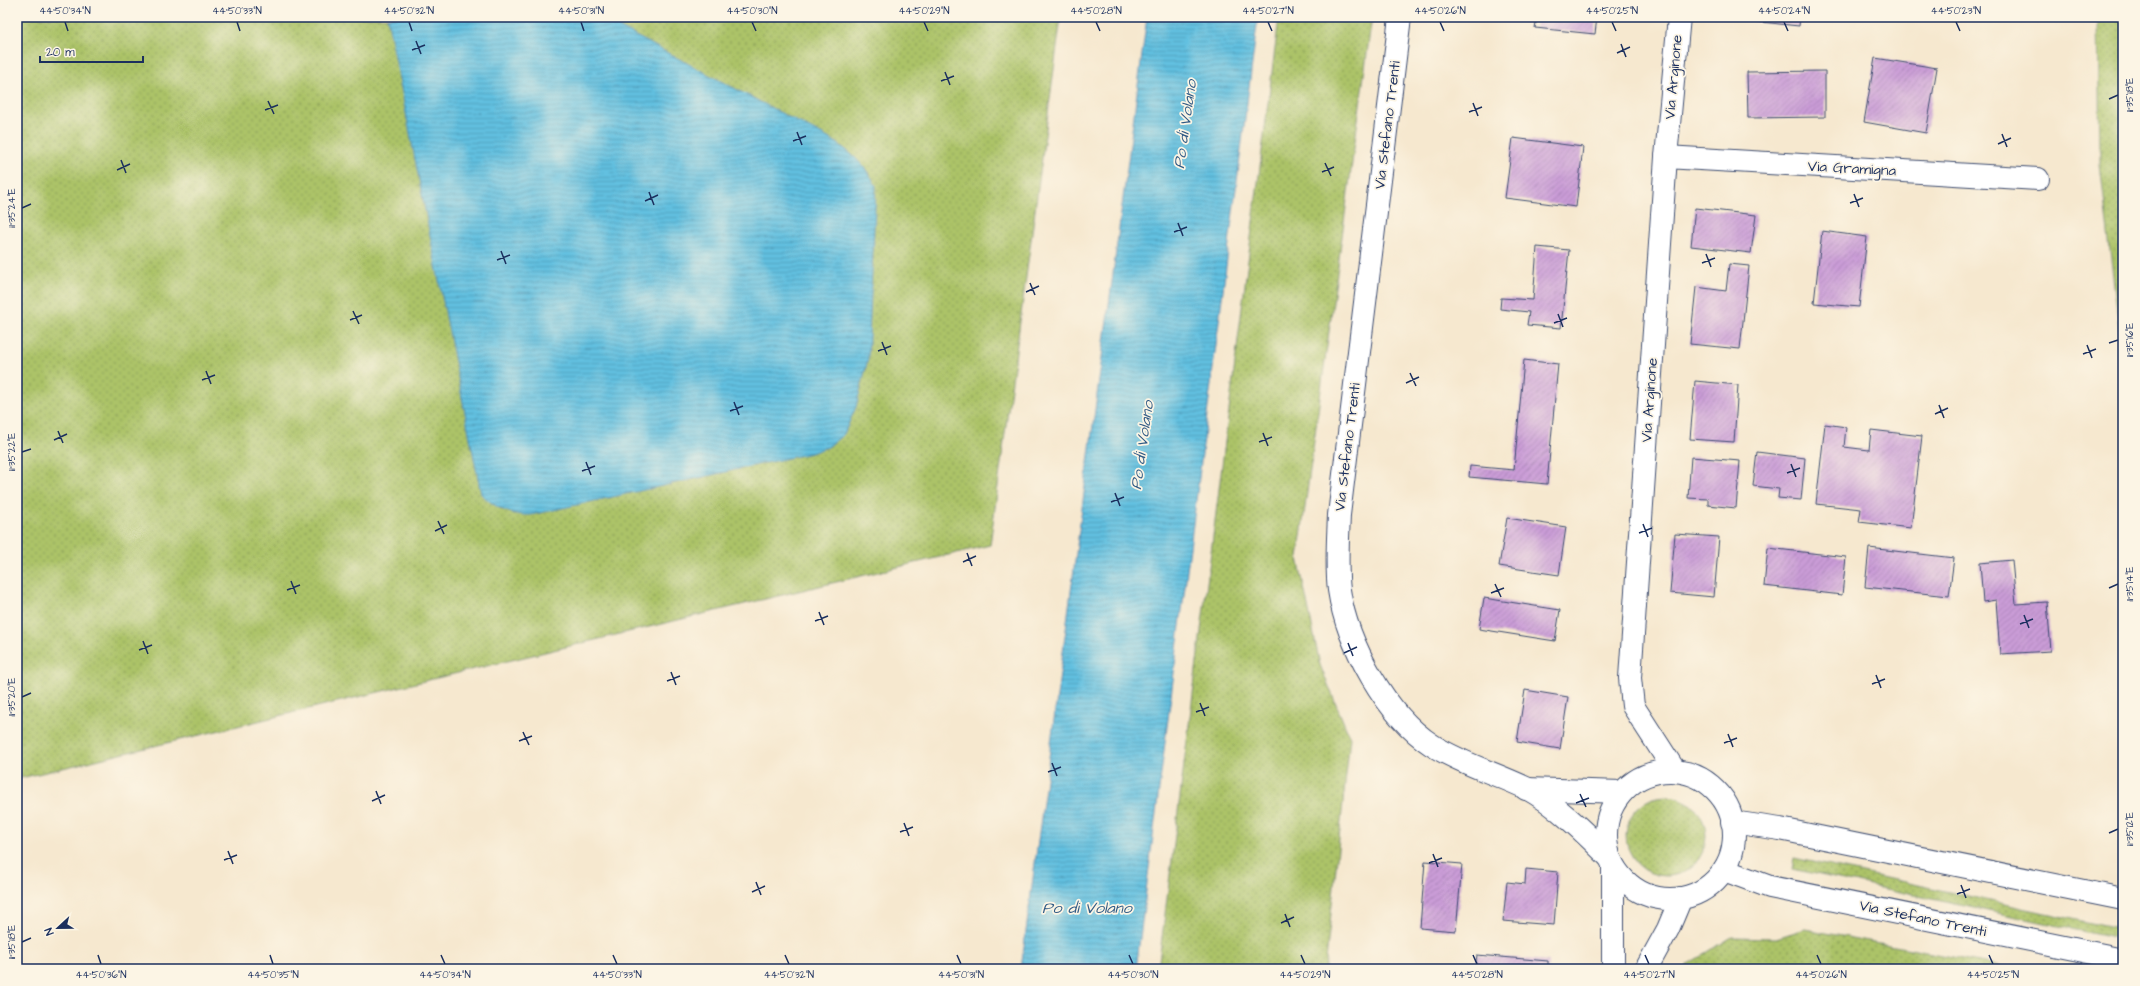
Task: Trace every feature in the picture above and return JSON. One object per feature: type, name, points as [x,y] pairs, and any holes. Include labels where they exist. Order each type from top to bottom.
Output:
[{"type":"street","name":"Via Stefano Trenti","points":[[1400,17],[1339,515],[1339,590],[1346,620],[1364,663],[1377,686],[1410,726],[1432,745],[1473,767],[1526,789],[1576,824],[1635,890],[1651,897],[1670,900],[1701,892],[1712,884],[1724,870],[1732,849],[1734,837],[1732,822],[1727,806],[1706,782],[1692,775],[1675,771],[1654,772],[1641,777],[1622,792],[1614,802],[1607,821],[1605,836],[1611,862]]},
{"type":"street","name":"Via Arginone","points":[[1675,771],[1633,706],[1630,678],[1666,157],[1679,17]]},
{"type":"street","name":"Via Gramigna","points":[[1666,157],[2038,178]]},
{"type":"street","name":"Via Stefano Trenti","points":[[1526,789],[1622,792]]},
{"type":"street","points":[[1732,822],[1780,829],[2123,899]]},
{"type":"street","points":[[1611,862],[1613,969]]},
{"type":"street","name":"Via Stefano Trenti","points":[[1724,870],[1770,887],[2123,959]]},
{"type":"street","points":[[1646,969],[1668,929],[1681,898]]},
{"type":"green space","points":[[17,17],[1061,17],[990,545],[17,779]]},
{"type":"green space","points":[[1279,17],[1372,17],[1298,558],[1320,665],[1350,738],[1325,969],[1158,969]]},
{"type":"green space","points":[[2098,17],[2123,17],[2123,363],[2100,164]]},
{"type":"green space","points":[[1666,796],[1681,799],[1694,808],[1703,821],[1706,836],[1703,851],[1694,864],[1681,873],[1666,876],[1651,873],[1638,864],[1629,851],[1626,836],[1629,821],[1638,808],[1651,799]]},
{"type":"green space","points":[[1794,858],[2123,930],[2123,940],[1792,869]]},
{"type":"green space","points":[[1805,929],[2016,969],[1685,969],[1688,964],[1732,937],[1776,938]]},
{"type":"water","points":[[387,17],[600,17],[834,141],[853,156],[868,172],[876,186],[868,359],[856,407],[844,434],[828,447],[811,453],[531,515],[516,514],[504,510],[481,494]]},
{"type":"water","name":"Po di Volano","points":[[1147,17],[1258,17],[1136,969],[1021,969]]},
{"type":"building","points":[[1537,17],[1597,17],[1595,34],[1535,28]]},
{"type":"building","points":[[1751,17],[1800,17],[1799,26],[1751,21]]},
{"type":"building","points":[[1875,58],[1937,68],[1926,133],[1864,122]]},
{"type":"building","points":[[1825,71],[1825,117],[1748,118],[1747,72]]},
{"type":"building","points":[[1513,138],[1583,147],[1576,207],[1505,198]]},
{"type":"building","points":[[1695,208],[1756,215],[1751,253],[1691,246]]},
{"type":"building","points":[[1822,231],[1867,237],[1859,307],[1814,303]]},
{"type":"building","points":[[1537,247],[1569,250],[1561,328],[1527,325],[1529,312],[1500,309],[1501,298],[1533,300]]},
{"type":"building","points":[[1729,264],[1749,266],[1740,349],[1690,344],[1696,287],[1726,291]]},
{"type":"building","points":[[1524,360],[1558,364],[1547,484],[1469,477],[1470,466],[1514,470]]},
{"type":"building","points":[[1695,381],[1738,385],[1734,442],[1690,439]]},
{"type":"building","points":[[1825,424],[1846,427],[1844,447],[1869,450],[1871,430],[1922,436],[1911,528],[1859,522],[1861,509],[1816,504]]},
{"type":"building","points":[[1757,452],[1805,458],[1801,500],[1778,498],[1779,489],[1753,486]]},
{"type":"building","points":[[1691,457],[1740,461],[1736,508],[1708,505],[1708,499],[1688,498]]},
{"type":"building","points":[[1507,518],[1566,527],[1559,575],[1499,566]]},
{"type":"building","points":[[1675,534],[1719,537],[1714,597],[1670,593]]},
{"type":"building","points":[[1768,548],[1846,557],[1842,595],[1764,586]]},
{"type":"building","points":[[1869,548],[1954,558],[1949,596],[1865,587]]},
{"type":"building","points":[[2012,560],[2016,604],[2047,602],[2051,651],[2000,654],[1996,600],[1983,602],[1980,563]]},
{"type":"building","points":[[1484,598],[1560,610],[1555,641],[1479,629]]},
{"type":"building","points":[[1525,690],[1568,697],[1560,749],[1517,742]]},
{"type":"building","points":[[1425,861],[1462,864],[1456,931],[1420,928]]},
{"type":"building","points":[[1526,869],[1558,872],[1554,925],[1503,921],[1507,882],[1525,884]]},
{"type":"building","points":[[1477,955],[1548,961],[1548,969],[1475,969]]}]
